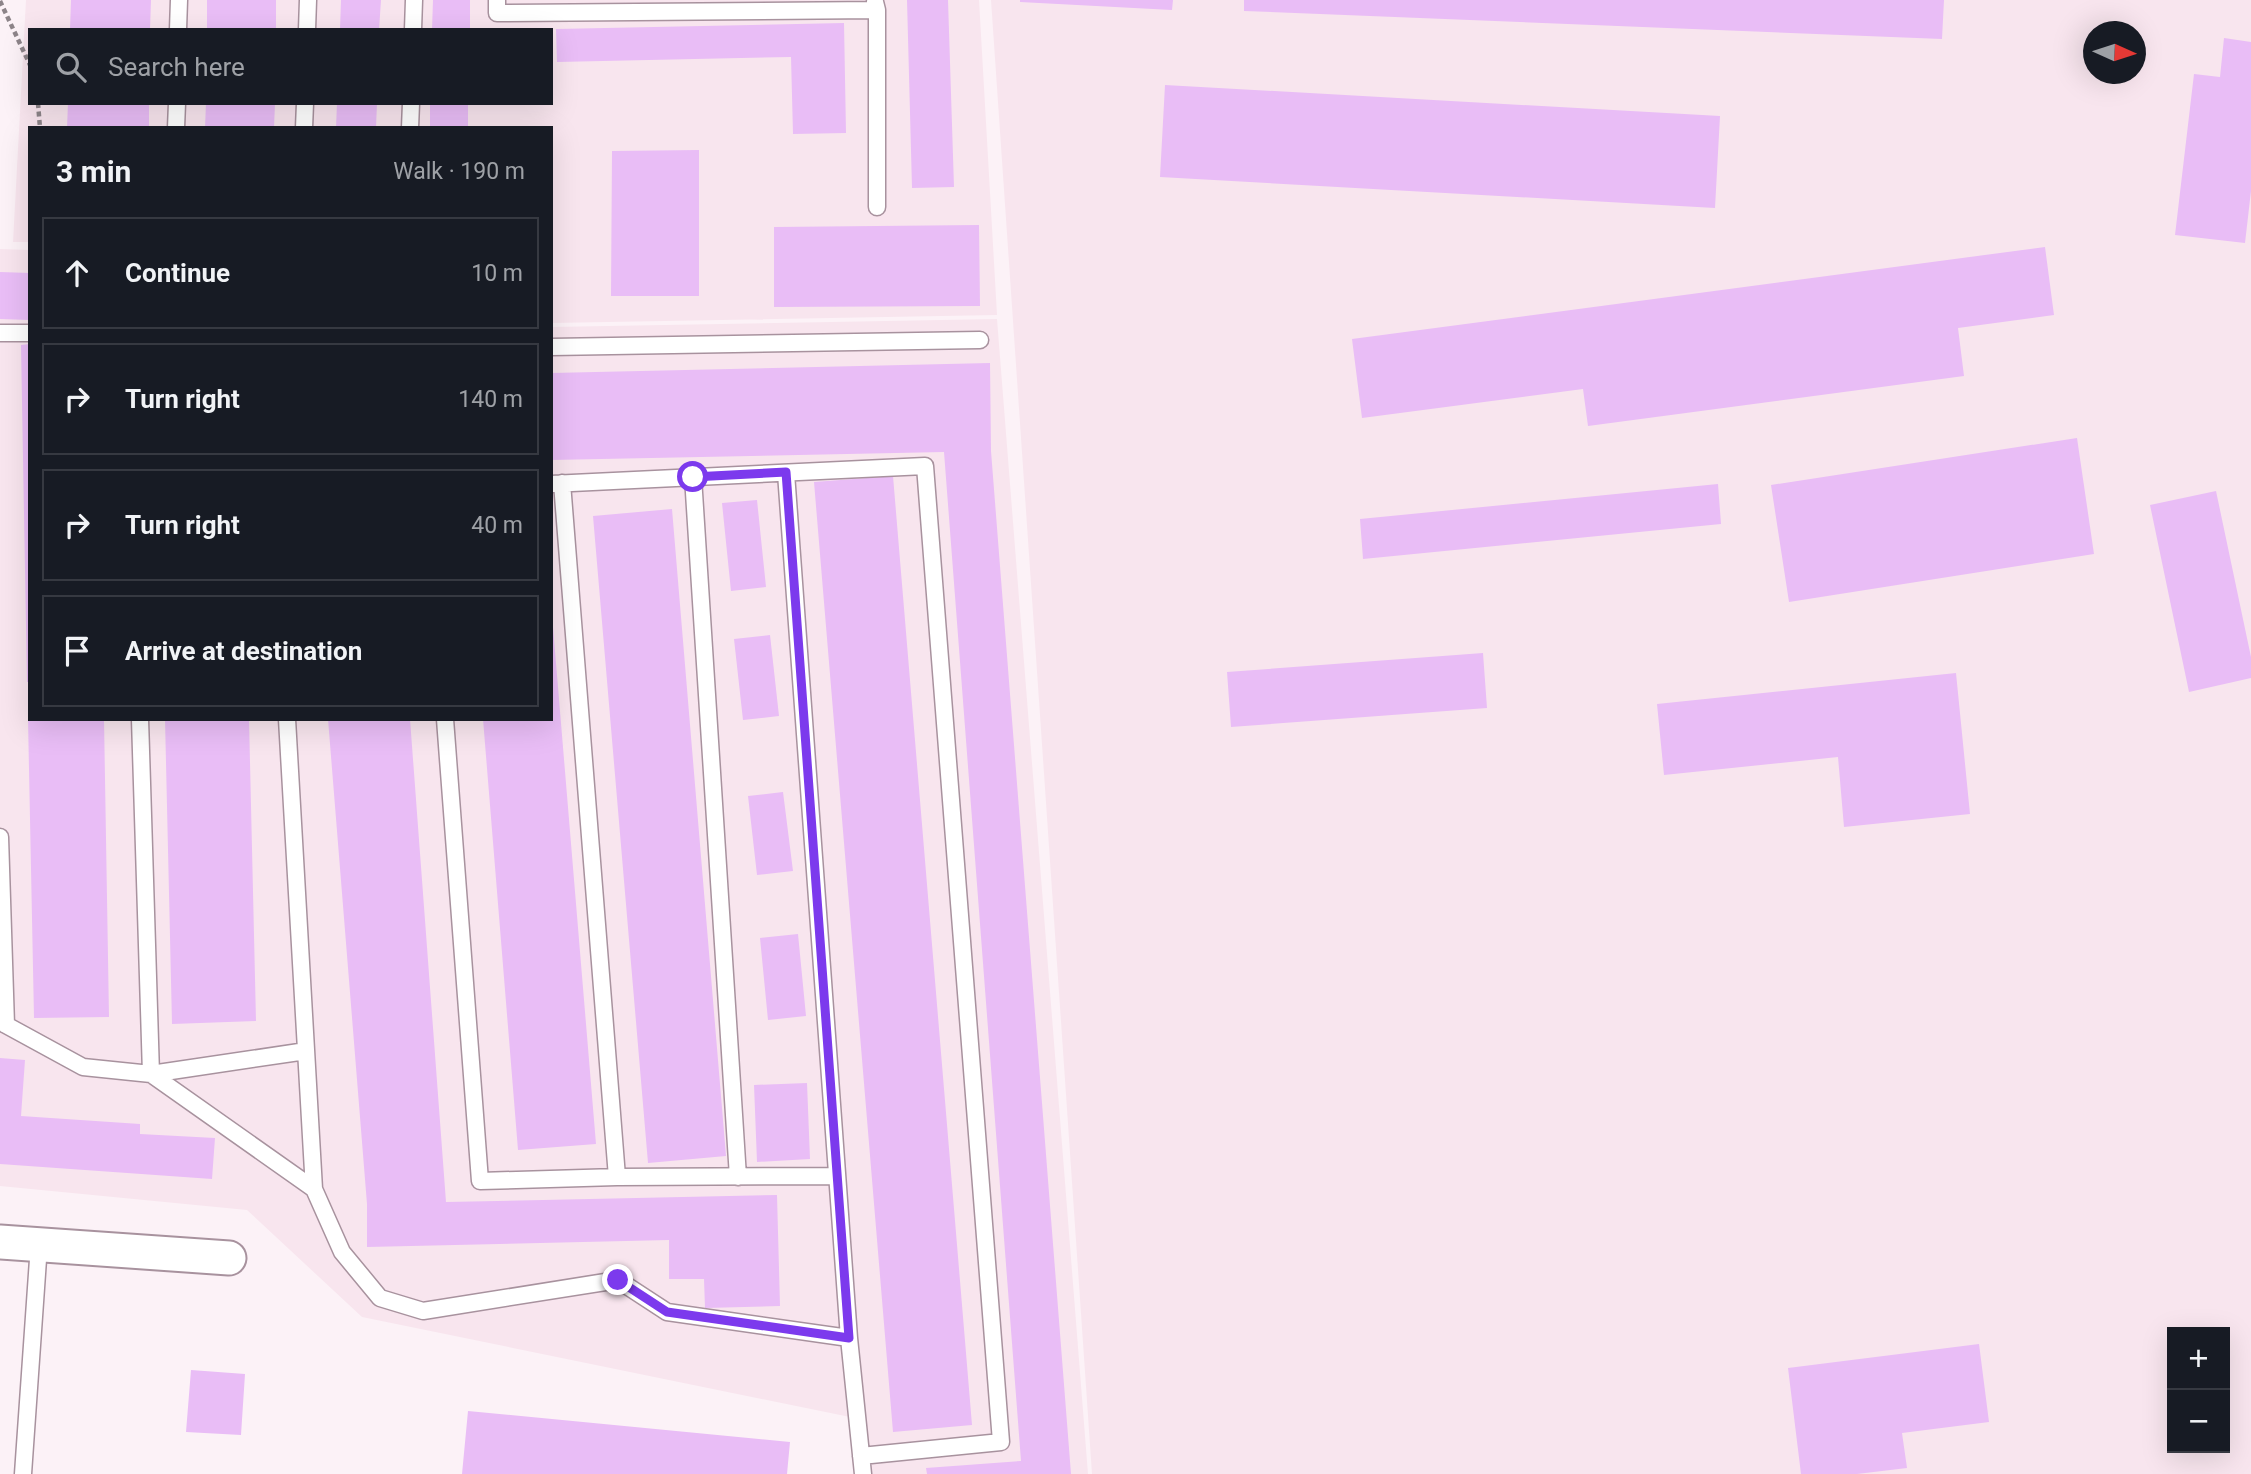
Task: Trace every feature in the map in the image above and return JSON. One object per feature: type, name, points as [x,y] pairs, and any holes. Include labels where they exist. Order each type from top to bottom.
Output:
[{"type":"street","points":[[0,1242],[229,1258]]},
{"type":"lane","points":[[178,28],[179,0]]},
{"type":"lane","points":[[307,28],[308,0]]},
{"type":"lane","points":[[413,28],[414,0]]},
{"type":"lane","points":[[497,0],[497,13],[875,5],[877,207]]},
{"type":"lane","points":[[176,126],[177,105]]},
{"type":"lane","points":[[304,126],[305,105]]},
{"type":"lane","points":[[410,126],[411,105]]},
{"type":"lane","points":[[0,333],[28,333]]},
{"type":"lane","points":[[553,347],[980,340]]},
{"type":"lane","points":[[617,1177],[557,484],[925,466],[1001,1442],[861,1456]]},
{"type":"lane","points":[[786,472],[836,1176],[863,1474]]},
{"type":"lane","points":[[693,477],[738,1177]]},
{"type":"lane","points":[[140,721],[151,1074]]},
{"type":"lane","points":[[287,721],[314,1189],[342,1252],[380,1298],[423,1311],[618,1280],[667,1312],[849,1338]]},
{"type":"lane","points":[[445,721],[480,1181],[836,1176]]},
{"type":"lane","points":[[0,837],[6,1025],[83,1067],[151,1074],[306,1051]]},
{"type":"lane","points":[[151,1074],[314,1189]]},
{"type":"lane","points":[[23,1474],[39,1245]]},
{"type":"path","points":[[0,1],[28,61]]},
{"type":"path","points":[[38,105],[40,126]]},
{"type":"shaded area","points":[[26,0],[979,0],[997,315],[553,323],[553,126],[28,126],[28,242],[13,242]]},
{"type":"shaded area","points":[[991,0],[2251,0],[2251,1474],[1092,1474]]},
{"type":"shaded area","points":[[0,249],[28,250],[28,721],[553,721],[553,327],[997,319],[1088,1474],[858,1474],[850,1417],[362,1317],[247,1210],[0,1186]]},
{"type":"building","points":[[71,0],[151,0],[150,28],[70,28]]},
{"type":"building","points":[[207,0],[276,0],[276,28],[207,28]]},
{"type":"building","points":[[341,0],[381,0],[379,28],[340,28]]},
{"type":"building","points":[[433,0],[470,0],[470,28],[432,28]]},
{"type":"building","points":[[907,0],[948,0],[954,187],[912,188]]},
{"type":"building","points":[[1020,0],[1173,0],[1172,10]]},
{"type":"building","points":[[1244,0],[1944,0],[1942,39],[1244,11]]},
{"type":"building","points":[[844,23],[846,133],[793,134],[791,57],[557,62],[556,29]]},
{"type":"building","points":[[2224,38],[2251,42],[2251,191],[2245,243],[2175,235],[2194,74],[2220,77]]},
{"type":"building","points":[[1165,85],[1720,116],[1715,208],[1160,177]]},
{"type":"building","points":[[68,105],[149,105],[149,126],[67,126]]},
{"type":"building","points":[[206,105],[275,105],[274,126],[205,126]]},
{"type":"building","points":[[337,105],[377,105],[376,126],[336,126]]},
{"type":"building","points":[[430,105],[468,105],[468,126],[430,126]]},
{"type":"building","points":[[699,150],[699,296],[611,296],[612,151]]},
{"type":"building","points":[[979,225],[980,306],[774,307],[774,227]]},
{"type":"building","points":[[2045,247],[2054,315],[1958,328],[1964,376],[1588,426],[1583,389],[1362,418],[1352,339]]},
{"type":"building","points":[[0,272],[28,273],[28,320],[0,319]]},
{"type":"building","points":[[28,344],[28,682],[27,682],[21,345]]},
{"type":"building","points":[[990,363],[991,451],[1071,1474],[927,1474],[926,1468],[1021,1461],[944,452],[553,460],[553,373]]},
{"type":"building","points":[[2077,438],[2094,554],[1789,602],[1771,485]]},
{"type":"building","points":[[893,476],[972,1425],[893,1432],[814,482]]},
{"type":"building","points":[[1718,484],[1721,524],[1363,559],[1360,519]]},
{"type":"building","points":[[2216,491],[2251,657],[2251,678],[2189,692],[2150,505]]},
{"type":"building","points":[[757,500],[766,587],[731,591],[722,503]]},
{"type":"building","points":[[672,509],[726,1156],[648,1163],[593,516]]},
{"type":"building","points":[[553,627],[596,1144],[518,1150],[483,721],[553,721]]},
{"type":"building","points":[[770,635],[779,716],[743,720],[734,639]]},
{"type":"building","points":[[1483,653],[1487,708],[1231,727],[1227,672]]},
{"type":"building","points":[[1956,673],[1970,814],[1844,827],[1838,757],[1664,775],[1657,704]]},
{"type":"building","points":[[28,721],[104,721],[109,1017],[34,1018]]},
{"type":"building","points":[[165,721],[249,721],[256,1021],[172,1024]]},
{"type":"building","points":[[328,721],[410,721],[446,1202],[777,1195],[780,1306],[705,1308],[704,1279],[669,1279],[669,1240],[367,1247],[367,1204]]},
{"type":"building","points":[[783,792],[793,871],[757,875],[748,796]]},
{"type":"building","points":[[798,934],[806,1016],[768,1020],[760,938]]},
{"type":"building","points":[[0,1058],[25,1060],[21,1116],[140,1124],[140,1134],[215,1138],[212,1179],[0,1164]]},
{"type":"building","points":[[807,1083],[810,1159],[757,1162],[754,1085]]},
{"type":"building","points":[[1979,1344],[1989,1422],[1902,1433],[1907,1468],[1857,1474],[1801,1474],[1788,1368]]},
{"type":"building","points":[[191,1370],[245,1374],[241,1435],[186,1432]]},
{"type":"building","points":[[468,1411],[790,1442],[787,1474],[462,1474]]},
{"type":"route","points":[[618,1280],[667,1312],[849,1338],[786,472],[693,477]]}]
